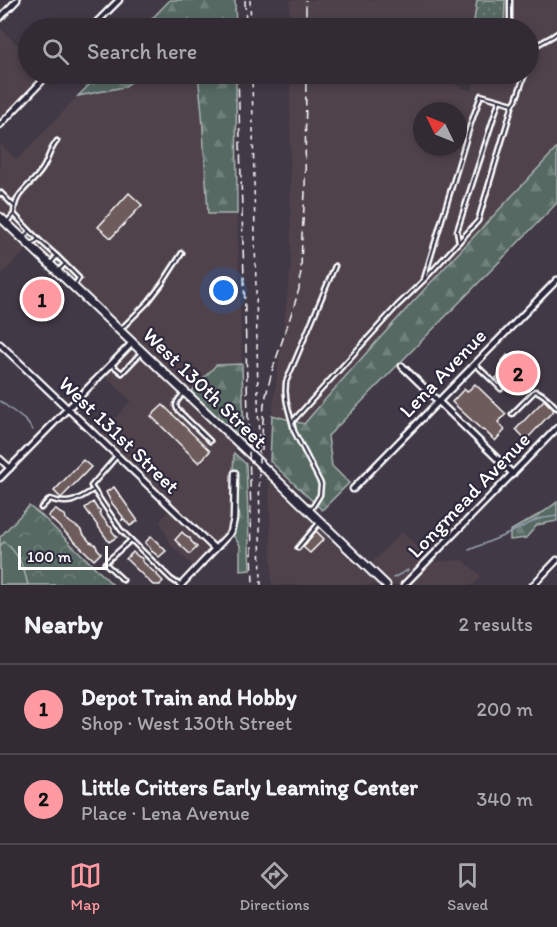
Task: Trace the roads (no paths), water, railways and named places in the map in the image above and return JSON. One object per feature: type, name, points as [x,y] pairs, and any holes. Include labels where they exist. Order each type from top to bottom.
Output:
[{"type":"main road","name":"West 130th Street","points":[[0,217],[386,585]]},
{"type":"street","points":[[0,18],[17,0]]},
{"type":"street","points":[[101,18],[118,0]]},
{"type":"street","points":[[0,125],[39,84]]},
{"type":"street","name":"Lena Avenue","points":[[353,489],[556,283]]},
{"type":"street","points":[[0,478],[133,342]]},
{"type":"street","name":"West 131st Street","points":[[0,344],[215,549]]},
{"type":"street","points":[[402,366],[513,474]]},
{"type":"street","name":"Longmead Avenue","points":[[404,585],[557,428]]},
{"type":"street","points":[[0,459],[10,468]]},
{"type":"street","points":[[180,585],[231,532],[234,519],[235,473]]},
{"type":"street","points":[[533,585],[557,560]]},
{"type":"lane","points":[[510,0],[510,18]]},
{"type":"lane","points":[[539,44],[557,33]]},
{"type":"lane","points":[[292,422],[478,221],[513,104],[522,84]]},
{"type":"lane","points":[[424,280],[481,95],[513,104]]},
{"type":"lane","points":[[459,242],[457,231],[499,100]]},
{"type":"lane","points":[[7,223],[14,214],[14,206],[20,194],[42,170],[50,149],[57,141]]},
{"type":"lane","points":[[0,193],[14,206]]},
{"type":"lane","points":[[14,214],[79,278],[74,286]]},
{"type":"lane","points":[[23,238],[30,231]]},
{"type":"lane","points":[[31,246],[38,239]]},
{"type":"lane","points":[[120,330],[148,302],[182,253]]},
{"type":"lane","points":[[50,263],[57,256]]},
{"type":"lane","points":[[58,271],[65,264]]},
{"type":"lane","points":[[310,511],[320,495],[321,484],[294,431],[285,391],[286,382],[335,266]]},
{"type":"lane","points":[[111,364],[122,374],[143,351]]},
{"type":"lane","points":[[475,364],[501,389]]},
{"type":"lane","points":[[512,414],[535,391],[542,393],[557,408]]},
{"type":"lane","points":[[185,392],[177,402],[177,409],[210,441]]},
{"type":"lane","points":[[117,455],[91,486],[121,530],[180,585]]},
{"type":"lane","points":[[40,508],[51,499],[67,503],[93,490]]},
{"type":"lane","points":[[298,548],[320,521]]},
{"type":"lane","points":[[123,579],[105,563],[131,540]]},
{"type":"waterway","points":[[0,401],[26,421],[33,430]]},
{"type":"waterway","points":[[469,550],[538,519],[557,516]]},
{"type":"waterway","points":[[393,578],[408,570]]},
{"type":"railway","points":[[245,0],[246,18]]},
{"type":"railway","points":[[306,0],[306,18]]},
{"type":"railway","points":[[238,84],[253,585]]},
{"type":"railway","points":[[262,451],[264,404],[272,371],[299,289],[305,194],[306,84]]},
{"type":"place","name":"Depot Train and Hobby","points":[[42,299]]},
{"type":"place","name":"Little Critters Early Learning Center","points":[[518,373]]}]
